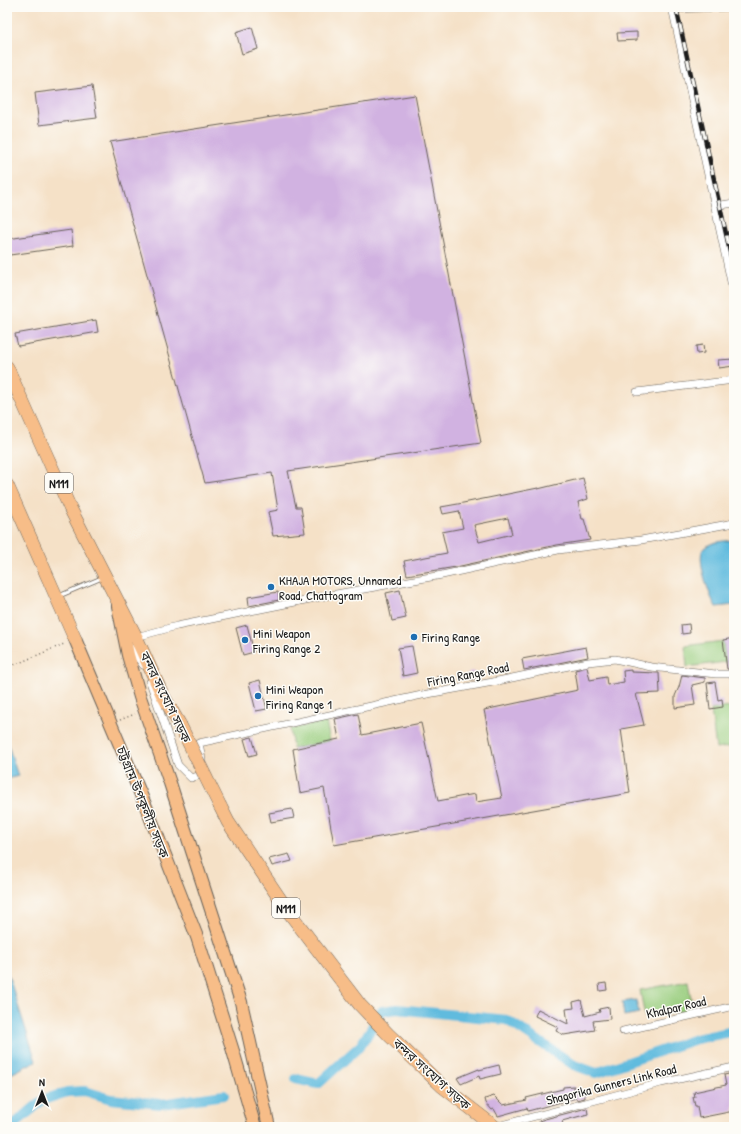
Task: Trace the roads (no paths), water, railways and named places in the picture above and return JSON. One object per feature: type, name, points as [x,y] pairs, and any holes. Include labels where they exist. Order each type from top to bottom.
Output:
[{"type":"highway","name":"বন্দর সংযোগ সড়ক","points":[[7,367],[70,508],[116,597],[131,639],[180,725],[228,822],[288,912],[360,1005],[442,1086],[495,1127]]},
{"type":"highway","name":"চট্টগ্রাম উপকূলীয় সড়ক","points":[[7,485],[75,639]]},
{"type":"main road","name":"চট্টগ্রাম উপকূলীয় সড়ক","points":[[75,639],[147,809],[197,938],[233,1051],[255,1127]]},
{"type":"main road","points":[[131,639],[134,676],[241,1002],[269,1127]]},
{"type":"street","points":[[734,7],[672,8],[734,296]]},
{"type":"street","points":[[715,206],[734,203]]},
{"type":"street","points":[[637,392],[734,380]]},
{"type":"street","points":[[134,676],[136,667],[143,666],[131,639],[177,626],[325,596],[442,575],[558,550],[641,540],[734,523]]},
{"type":"street","name":"Firing Range Road","points":[[143,666],[151,684],[178,765],[191,778],[201,775],[206,770],[201,757],[199,743],[384,703],[588,662],[615,659],[651,666],[716,674],[734,674]]},
{"type":"street","name":"Khalpar Road","points":[[623,1031],[734,1006]]},
{"type":"street","name":"Shagorika Gunners Link Road","points":[[495,1127],[661,1083],[734,1067]]},
{"type":"lane","points":[[56,597],[105,577]]},
{"type":"water","points":[[734,540],[734,605],[716,607],[704,577],[701,559],[702,552],[704,548],[711,544]]},
{"type":"water","points":[[7,742],[18,776],[7,779]]},
{"type":"water","points":[[7,971],[36,1061],[7,1076]]},
{"type":"water","points":[[636,1000],[639,1013],[624,1016],[622,1002]]},
{"type":"waterway","points":[[296,1079],[318,1084],[361,1045],[382,1011],[397,1009],[507,1020],[574,1065],[596,1073],[696,1039],[734,1031]]},
{"type":"waterway","points":[[11,1127],[43,1100],[67,1092],[85,1091],[111,1099],[161,1104],[224,1095]]},
{"type":"railway","points":[[676,7],[734,270]]},
{"type":"place","name":"KHAJA MOTORS, Unnamed Road, Chattogram","points":[[271,587]]},
{"type":"place","name":"Firing Range","points":[[414,637]]},
{"type":"place","name":"Mini Weapon Firing Range 2","points":[[245,640]]},
{"type":"place","name":"Mini Weapon Firing Range 1","points":[[258,696]]}]
